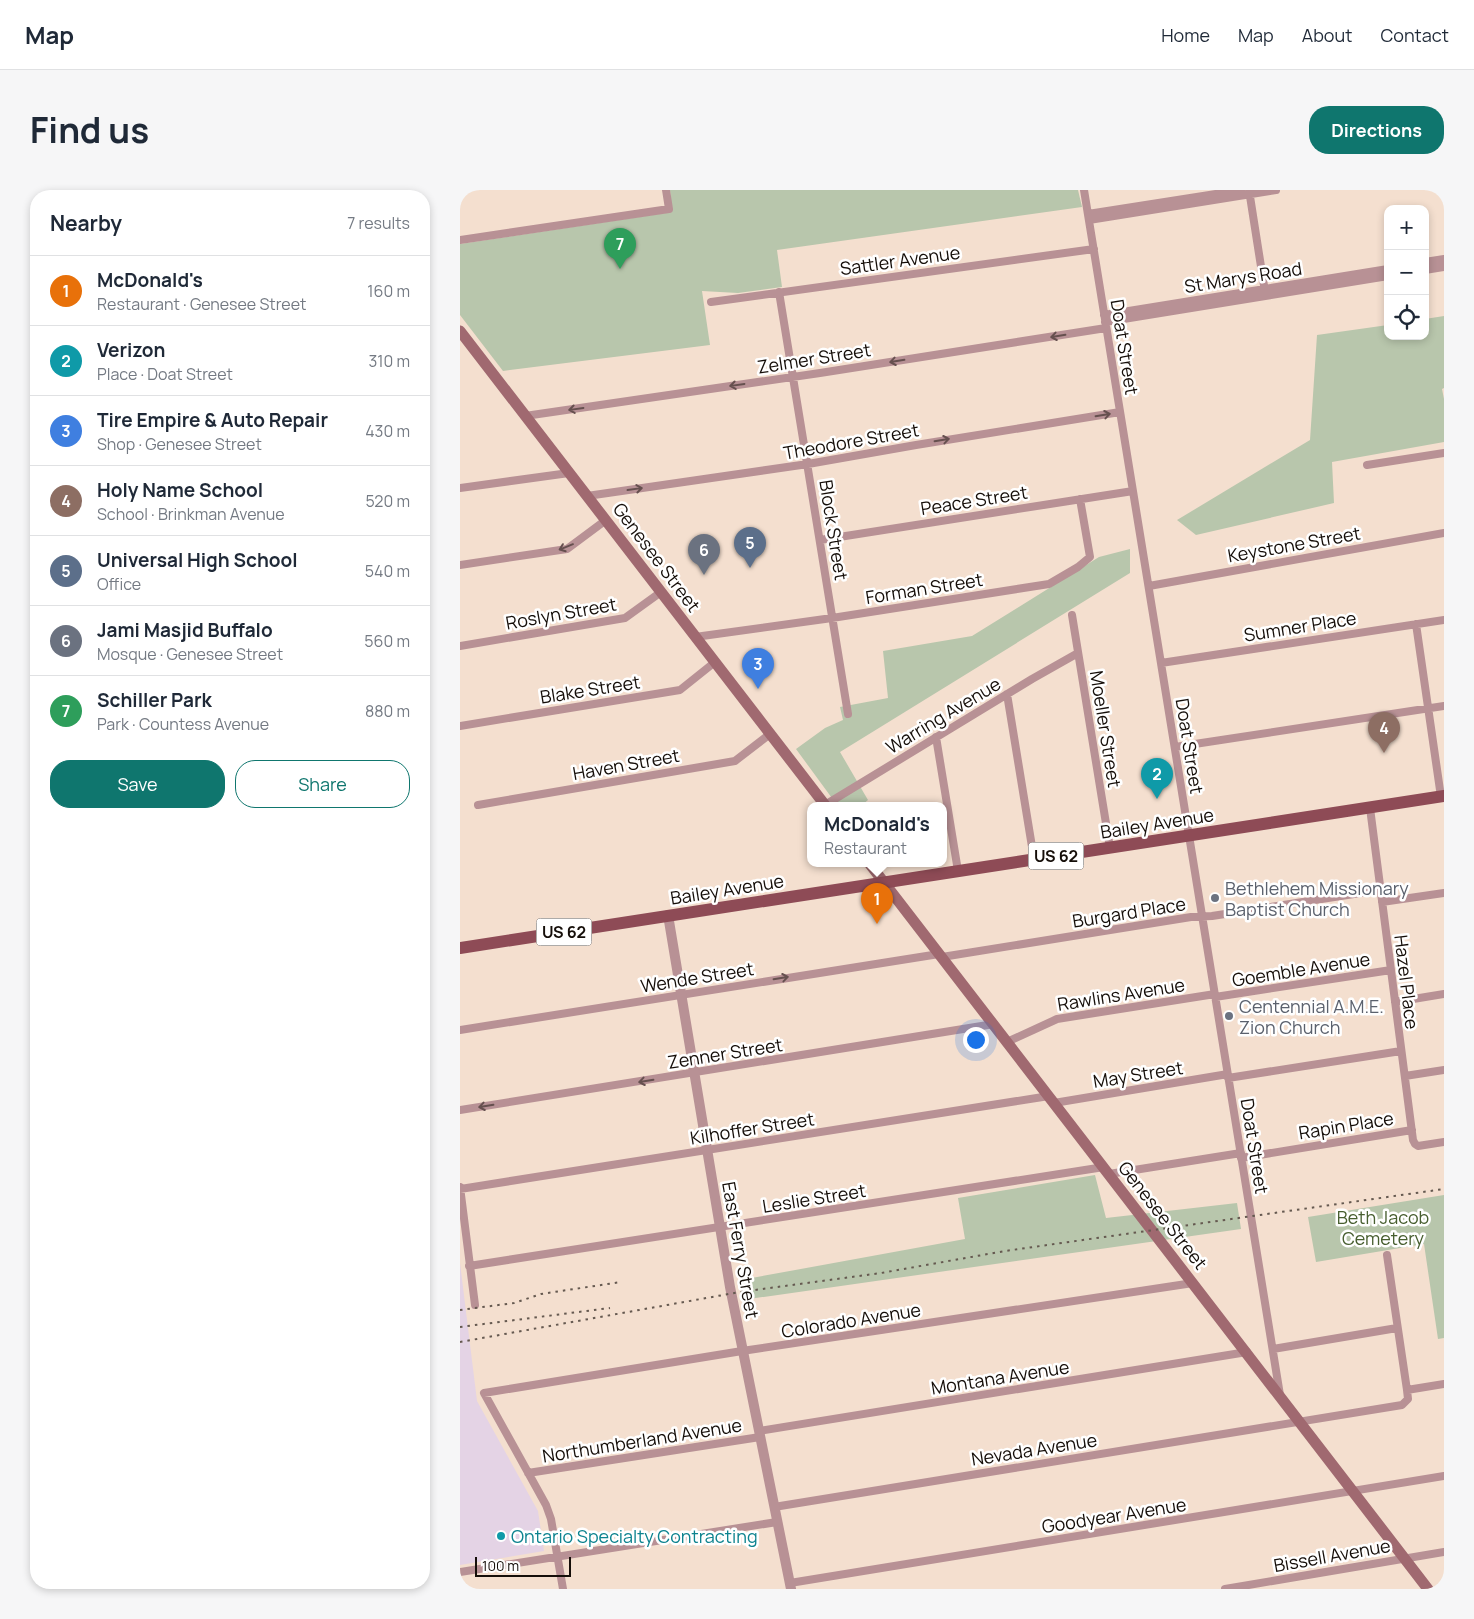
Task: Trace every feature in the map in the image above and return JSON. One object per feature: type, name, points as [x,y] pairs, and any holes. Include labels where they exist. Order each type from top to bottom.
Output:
[{"type":"main road","name":"Genesee Street","points":[[460,331],[823,802]]},
{"type":"main road","name":"Bailey Avenue","points":[[460,948],[1443,797]]},
{"type":"main road","name":"Genesee Street","points":[[872,867],[1428,1589]]},
{"type":"street","points":[[460,240],[669,209],[666,190]]},
{"type":"street","name":"Doat Street","points":[[1084,190],[1162,663],[1188,836],[1281,1396]]},
{"type":"street","points":[[1182,202],[1241,190]]},
{"type":"street","points":[[1089,217],[1249,192],[1276,190]]},
{"type":"street","points":[[1249,192],[1265,292]]},
{"type":"street","name":"Sattler Avenue","points":[[711,302],[1094,249]]},
{"type":"street","points":[[1438,265],[1444,259]]},
{"type":"street","name":"St Marys Road","points":[[1339,280],[1384,269]]},
{"type":"street","name":"St Marys Road","points":[[1105,322],[1265,292],[1339,280],[1384,276]]},
{"type":"street","name":"Block Street","points":[[779,292],[848,714]]},
{"type":"street","name":"Zelmer Street","points":[[526,416],[793,377],[1105,322]]},
{"type":"street","name":"Theodore Street","points":[[587,496],[808,464],[916,444],[1120,412]]},
{"type":"street","points":[[1367,465],[1444,453]]},
{"type":"street","points":[[460,488],[569,473]]},
{"type":"street","name":"Peace Street","points":[[820,540],[1133,490]]},
{"type":"street","name":"Forman Street","points":[[695,637],[1049,584],[1090,557],[1080,498]]},
{"type":"street","points":[[460,565],[566,549],[606,520]]},
{"type":"street","name":"Keystone Street","points":[[1149,586],[1444,533]]},
{"type":"street","name":"Roslyn Street","points":[[460,646],[625,618],[660,592]]},
{"type":"street","name":"Moeller Street","points":[[1072,615],[1110,848]]},
{"type":"street","name":"Sumner Place","points":[[1162,663],[1444,620]]},
{"type":"street","points":[[1416,624],[1443,797]]},
{"type":"street","name":"Warring Avenue","points":[[830,802],[1078,653]]},
{"type":"street","name":"Blake Street","points":[[460,726],[680,690],[715,662]]},
{"type":"street","points":[[1007,694],[1034,859]]},
{"type":"street","points":[[1175,747],[1444,706]]},
{"type":"street","name":"Haven Street","points":[[478,805],[735,761],[770,734]]},
{"type":"street","points":[[936,737],[947,802]]},
{"type":"street","points":[[947,804],[958,871]]},
{"type":"street","name":"Hazel Place","points":[[1370,808],[1412,1130]]},
{"type":"street","name":"Burgard Place","points":[[941,955],[1380,890]]},
{"type":"street","points":[[1382,902],[1444,893]]},
{"type":"street","name":"East Ferry Street","points":[[668,915],[742,1351],[790,1586]]},
{"type":"street","name":"Wende Street","points":[[460,1030],[681,994],[941,955]]},
{"type":"street","name":"Goemble Avenue","points":[[1215,996],[1391,970]]},
{"type":"street","points":[[1395,1002],[1444,994]]},
{"type":"street","name":"Rawlins Avenue","points":[[1007,1042],[1057,1019],[1215,996]]},
{"type":"street","name":"Zenner Street","points":[[460,1110],[994,1024]]},
{"type":"street","name":"May Street","points":[[1052,1100],[1401,1051]]},
{"type":"street","points":[[1404,1076],[1444,1070]]},
{"type":"street","name":"Kilhoffer Street","points":[[460,1188],[1052,1100]]},
{"type":"street","name":"Rapin Place","points":[[1106,1171],[1241,1155],[1412,1130],[1414,1143],[1418,1146],[1444,1142]]},
{"type":"street","name":"Leslie Street","points":[[469,1266],[1106,1171]]},
{"type":"street","points":[[460,1188],[474,1305]]},
{"type":"street","points":[[1387,1255],[1407,1390],[1444,1384]]},
{"type":"street","name":"Colorado Avenue","points":[[528,1473],[484,1393],[742,1351],[1193,1283]]},
{"type":"street","points":[[1273,1349],[1397,1328]]},
{"type":"street","name":"Montana Avenue","points":[[759,1434],[1247,1352]]},
{"type":"street","name":"Nevada Avenue","points":[[774,1507],[1402,1404],[1408,1399],[1407,1390]]},
{"type":"street","name":"Northumberland Avenue","points":[[528,1473],[759,1434]]},
{"type":"street","points":[[528,1473],[546,1505],[563,1589]]},
{"type":"street","name":"Goodyear Avenue","points":[[790,1586],[1444,1476]]},
{"type":"street","points":[[460,1572],[777,1522]]},
{"type":"street","name":"Bissell Avenue","points":[[1225,1589],[1444,1552]]},
{"type":"shaded area","points":[[460,1263],[477,1401],[538,1511],[544,1551],[460,1565]]},
{"type":"green space","points":[[670,190],[1078,190],[1082,207],[777,250],[782,287],[738,293],[702,291],[710,345],[503,371],[460,315],[460,244],[672,212]]},
{"type":"green space","points":[[1444,316],[1444,388],[1442,389],[1444,399],[1444,442],[1332,462],[1334,503],[1196,535],[1177,520],[1310,440],[1317,335],[1384,326],[1384,340],[1429,340],[1429,318]]},
{"type":"green space","points":[[1130,549],[1130,573],[840,752],[868,800],[866,802],[835,802],[796,749],[825,728],[843,720],[840,707],[888,698],[883,651],[972,636],[1099,557]]},
{"type":"green space","points":[[1095,1175],[1106,1218],[1237,1203],[1241,1229],[749,1299],[746,1279],[965,1239],[958,1198]]},
{"type":"green space","name":"Beth Jacob Cemetery","points":[[1444,1195],[1444,1338],[1438,1339],[1424,1244],[1316,1262],[1308,1217]]},
{"type":"railway","points":[[460,1342],[740,1292],[881,1273],[1005,1251],[1444,1189]]},
{"type":"railway","points":[[460,1310],[514,1303],[541,1294],[621,1282]]},
{"type":"railway","points":[[460,1327],[610,1308]]},
{"type":"place","name":"Schiller Park","points":[[620,269]]},
{"type":"place","name":"Universal High School","points":[[750,568]]},
{"type":"place","name":"Jami Masjid Buffalo","points":[[704,575]]},
{"type":"place","name":"Tire Empire & Auto Repair","points":[[758,689]]},
{"type":"place","name":"Holy Name School","points":[[1384,753]]},
{"type":"place","name":"Verizon","points":[[1157,799]]},
{"type":"place","name":"Bethlehem Missionary Baptist Church","points":[[1215,898]]},
{"type":"place","name":"McDonald's","points":[[877,924]]},
{"type":"place","name":"Centennial A.M.E. Zion Church","points":[[1229,1016]]},
{"type":"place","name":"Ontario Specialty Contracting","points":[[501,1536]]}]
